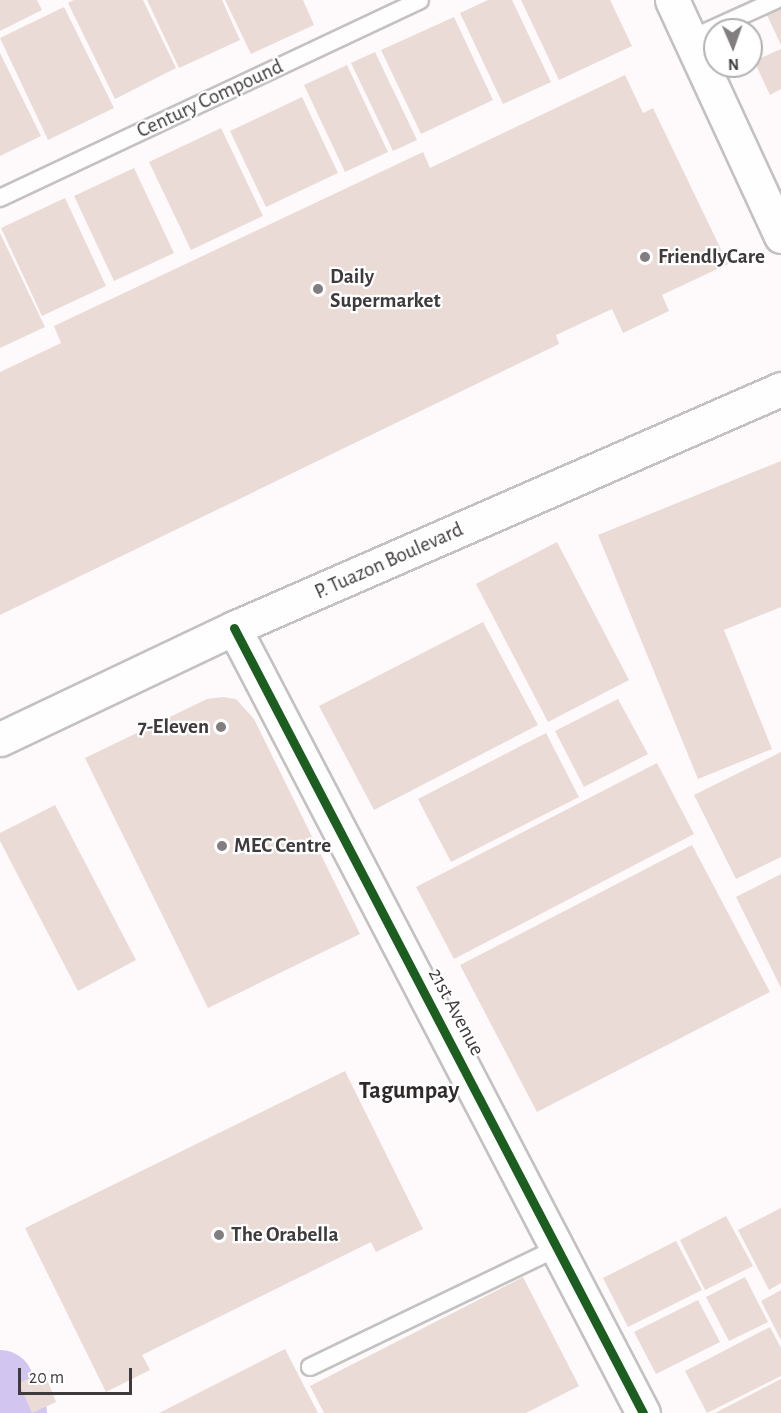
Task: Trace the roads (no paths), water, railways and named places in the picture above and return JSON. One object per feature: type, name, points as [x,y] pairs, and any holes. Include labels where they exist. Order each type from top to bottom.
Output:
[{"type":"main road","points":[[672,0],[781,236]]},
{"type":"main road","name":"P. Tuazon Boulevard","points":[[0,740],[234,628],[781,389]]},
{"type":"main road","name":"21st Avenue","points":[[234,628],[559,1247],[643,1413]]},
{"type":"lane","name":"Century Compound","points":[[0,198],[420,0]]},
{"type":"lane","points":[[690,39],[776,0]]},
{"type":"lane","points":[[310,1367],[559,1247]]},
{"type":"waterway","points":[[0,1384],[13,1413]]},
{"type":"place","name":"FriendlyCare","points":[[645,257]]},
{"type":"place","name":"Daily Supermarket","points":[[318,289]]},
{"type":"place","name":"7-Eleven","points":[[221,727]]},
{"type":"place","name":"MEC Centre","points":[[222,846]]},
{"type":"place","name":"The Orabella","points":[[219,1235]]},
{"type":"district","name":"Tagumpay","points":[[409,1092]]}]
